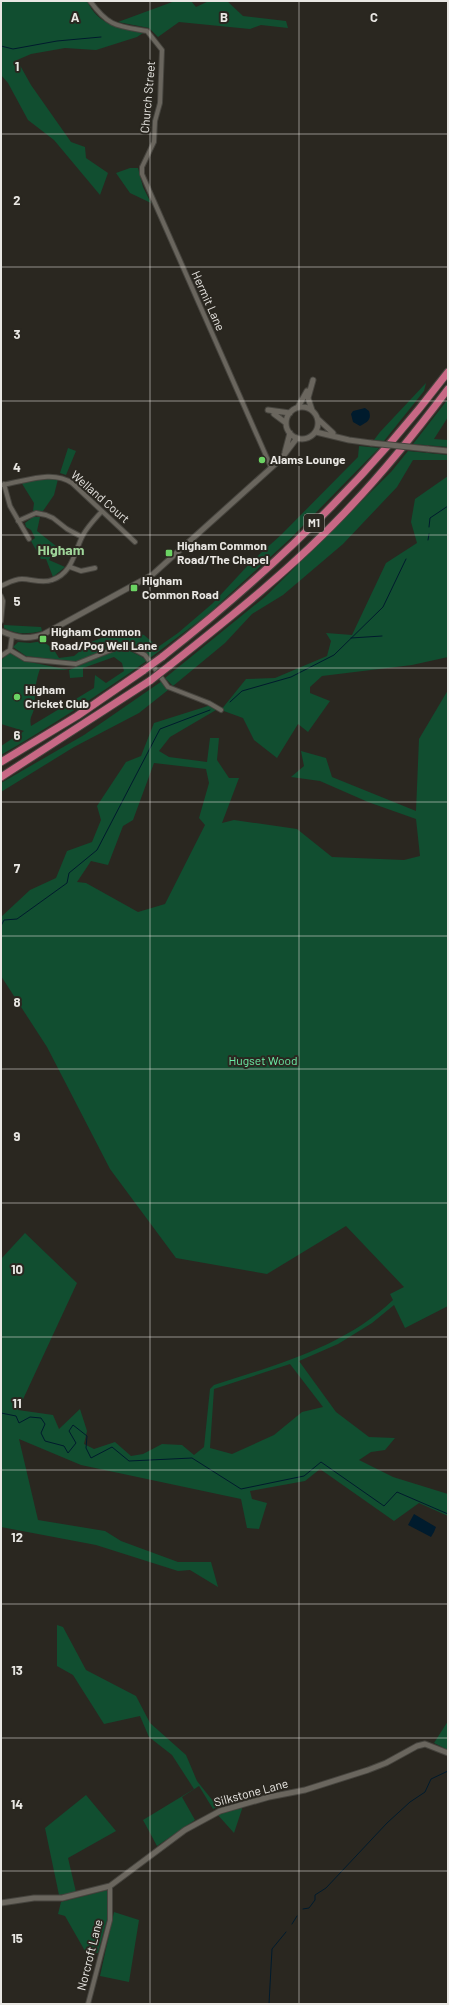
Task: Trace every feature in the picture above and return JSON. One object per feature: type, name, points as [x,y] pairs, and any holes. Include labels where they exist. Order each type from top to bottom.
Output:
[{"type":"highway","name":"M1","points":[[1,762],[77,716],[162,657],[282,554],[330,507],[420,409],[448,372]]},
{"type":"highway","name":"M1","points":[[1,777],[152,680],[234,615],[290,566],[351,506],[419,428],[448,389]]},
{"type":"street","name":"Church Street","points":[[90,1],[106,20],[117,26],[147,31],[162,50],[160,103],[155,121],[154,142]]},
{"type":"street","name":"Hermit Lane","points":[[154,142],[142,167],[142,174],[271,467]]},
{"type":"street","points":[[298,408],[313,380],[308,398],[309,406],[318,419],[331,432],[341,438]]},
{"type":"street","points":[[286,422],[290,413],[298,408],[303,407],[312,411]]},
{"type":"street","points":[[290,413],[268,410],[286,422],[290,433],[297,438],[306,439],[316,432],[318,419]]},
{"type":"street","points":[[316,432],[371,443],[448,451]]},
{"type":"street","points":[[283,456],[290,433]]},
{"type":"street","points":[[1,631],[12,636],[33,638],[44,634],[152,575],[283,456],[297,438]]},
{"type":"street","name":"Welland Court","points":[[2,484],[49,476],[64,477],[135,542]]},
{"type":"street","points":[[2,484],[7,500],[29,539]]},
{"type":"street","points":[[1,586],[14,580],[23,579],[40,582],[51,580],[62,575],[70,567],[82,536],[89,525],[102,511]]},
{"type":"street","points":[[18,521],[36,513],[46,515],[53,518],[67,529],[82,536]]},
{"type":"street","points":[[70,567],[81,571],[95,568]]},
{"type":"street","points":[[1,596],[3,601],[1,621]]},
{"type":"street","points":[[1,656],[10,650],[12,636]]},
{"type":"street","points":[[10,650],[25,659],[76,664],[116,648],[128,646],[145,655],[168,687],[209,702],[221,710]]},
{"type":"street","name":"Silkstone Lane","points":[[1,1903],[34,1898],[62,1898],[110,1886],[185,1830],[220,1811],[269,1797],[305,1790],[368,1770],[386,1763],[417,1746],[425,1744],[448,1753]]},
{"type":"street","name":"Norcroft Lane","points":[[88,2004],[110,1920],[110,1886]]},
{"type":"green space","points":[[1,1],[87,1],[97,16],[103,21],[126,30],[143,33],[137,37],[96,50],[65,48],[31,54],[17,60],[31,85],[71,142],[85,147],[86,158],[108,173],[100,195],[54,140],[28,120],[8,83],[1,75]]},
{"type":"green space","points":[[175,1],[191,1],[196,7],[209,1],[227,1],[243,16],[286,21],[288,28],[261,25],[250,29],[179,22],[158,37],[149,28],[118,22]]},
{"type":"green space","points":[[130,168],[138,168],[143,187],[151,203],[130,193],[116,173]]},
{"type":"green space","points":[[426,383],[424,391],[384,441],[374,440],[380,432]]},
{"type":"green space","points":[[448,399],[448,417],[434,439],[448,440],[448,447],[413,444]]},
{"type":"green space","points":[[359,446],[379,448],[291,538],[207,615],[150,658],[140,648],[130,644],[117,645],[76,662],[26,656],[13,647],[18,642],[30,643],[43,641],[54,650],[59,658],[74,656],[91,642],[123,630],[144,635],[158,647],[178,633],[213,603],[252,561],[281,535],[358,457]]},
{"type":"green space","points":[[68,448],[76,451],[66,475],[60,473]]},
{"type":"green space","points":[[408,451],[448,455],[448,460],[413,460],[397,487],[343,544],[283,595],[252,614],[225,643],[173,686],[165,678],[266,596],[391,472]]},
{"type":"green space","points":[[448,476],[448,657],[412,665],[322,676],[310,687],[310,693],[330,701],[308,732],[298,724],[277,758],[254,740],[243,718],[221,710],[246,679],[275,678],[327,656],[331,641],[326,633],[352,635],[386,563],[417,543],[411,522],[415,499]]},
{"type":"green space","points":[[49,478],[58,479],[54,495],[43,511],[33,511],[34,503],[21,482]]},
{"type":"green space","points":[[33,517],[40,517],[37,531],[56,546],[49,560],[65,567],[53,577],[46,559],[41,559],[31,541],[35,538],[31,530],[26,527],[25,523]]},
{"type":"green space","points":[[4,625],[41,627],[42,631],[18,633],[4,628]]},
{"type":"green space","points":[[115,651],[130,651],[148,660],[38,733],[1,755],[1,746],[24,731],[1,724],[1,660],[10,652],[25,661],[69,670]],"holes":[[[114,657],[122,663],[124,671],[106,683],[95,675],[94,688],[31,726],[30,720],[34,708],[36,684],[40,669],[69,670],[70,678],[83,677],[83,668]]]},
{"type":"green space","points":[[162,681],[168,690],[139,713],[74,747],[1,792],[1,783],[84,735]]},
{"type":"green space","name":"Hugset Wood","points":[[448,690],[448,1306],[405,1328],[394,1305],[372,1323],[338,1344],[299,1361],[336,1412],[369,1437],[395,1438],[385,1450],[371,1452],[359,1460],[393,1477],[448,1494],[448,1516],[419,1503],[394,1521],[320,1469],[305,1481],[250,1491],[252,1499],[267,1503],[259,1529],[247,1528],[241,1499],[81,1465],[19,1439],[38,1520],[105,1531],[121,1541],[178,1562],[211,1562],[218,1587],[190,1570],[178,1571],[96,1545],[1,1527],[1,1259],[25,1233],[77,1283],[18,1410],[53,1415],[59,1429],[80,1409],[87,1431],[84,1444],[94,1449],[115,1442],[131,1456],[143,1454],[162,1444],[182,1445],[194,1455],[204,1447],[210,1389],[214,1385],[285,1362],[331,1342],[374,1316],[393,1300],[390,1294],[404,1287],[346,1226],[267,1274],[176,1258],[110,1169],[47,1047],[1,976],[1,917],[30,890],[56,878],[67,851],[92,842],[101,820],[97,806],[126,762],[141,756],[154,723],[211,705],[216,710],[170,737],[159,751],[169,757],[207,762],[210,738],[219,738],[217,760],[229,778],[239,778],[222,823],[234,820],[297,829],[332,857],[404,860],[420,856],[416,819],[368,802],[320,781],[291,777],[304,766],[301,751],[326,758],[332,777],[416,811],[419,739]],"holes":[[[154,763],[206,769],[209,783],[199,818],[205,825],[165,904],[138,912],[86,883],[77,882],[91,861],[108,865],[123,826],[133,820]],[[290,1364],[323,1407],[302,1412],[274,1435],[232,1454],[210,1448],[214,1389]]]},
{"type":"green space","points":[[57,1625],[63,1627],[86,1670],[136,1696],[150,1723],[186,1755],[197,1781],[213,1801],[221,1806],[213,1809],[199,1786],[182,1797],[195,1820],[157,1846],[143,1820],[194,1789],[172,1755],[149,1737],[140,1716],[104,1724],[73,1675],[57,1666]]},
{"type":"green space","points":[[448,1721],[448,1750],[434,1743]]},
{"type":"green space","points":[[86,1795],[116,1831],[68,1858],[76,1892],[59,1895],[45,1828]]},
{"type":"green space","points":[[243,1806],[234,1833],[217,1814]]},
{"type":"green space","points":[[108,1890],[107,1920],[98,1953],[85,1951],[65,1916],[58,1914],[61,1902]]},
{"type":"green space","points":[[114,1912],[139,1920],[129,1982],[100,1976]]},
{"type":"water","points":[[365,408],[369,411],[370,417],[367,422],[360,426],[353,422],[351,414],[353,411]]},
{"type":"water","points":[[414,1514],[436,1527],[431,1537],[408,1525]]},
{"type":"waterway","points":[[1,46],[13,49],[57,41],[101,37]]},
{"type":"waterway","points":[[429,527],[430,518],[448,506]]},
{"type":"waterway","points":[[428,540],[429,534]]},
{"type":"waterway","points":[[230,702],[242,691],[291,677],[334,655],[383,607],[406,559]]},
{"type":"waterway","points":[[351,638],[382,636]]},
{"type":"waterway","points":[[1,926],[4,920],[17,919],[67,883],[69,873],[97,850],[160,729],[210,710]]},
{"type":"waterway","points":[[1,1413],[16,1416],[19,1423],[30,1417],[41,1418],[45,1424],[41,1433],[45,1441],[64,1446],[68,1453],[76,1443],[69,1431],[73,1425],[87,1436],[86,1448],[91,1458],[112,1447],[129,1461],[192,1458],[241,1489],[304,1476],[321,1462],[384,1506],[397,1492],[448,1514]]},
{"type":"waterway","points":[[303,1909],[309,1908],[315,1900],[315,1895],[326,1888],[387,1823],[410,1802],[425,1792],[431,1779],[448,1771]]},
{"type":"waterway","points":[[292,1924],[297,1916]]},
{"type":"waterway","points":[[269,2004],[272,1949],[286,1932]]},
{"type":"place","name":"Alams Lounge","points":[[262,460]]},
{"type":"place","name":"Higham Common Road/The Chapel","points":[[169,553]]},
{"type":"place","name":"Higham Common Road","points":[[134,588]]},
{"type":"place","name":"Higham Common Road/Pog Well Lane","points":[[43,639]]},
{"type":"place","name":"Higham Cricket Club","points":[[17,697]]},
{"type":"district","name":"Higham","points":[[61,550]]}]
